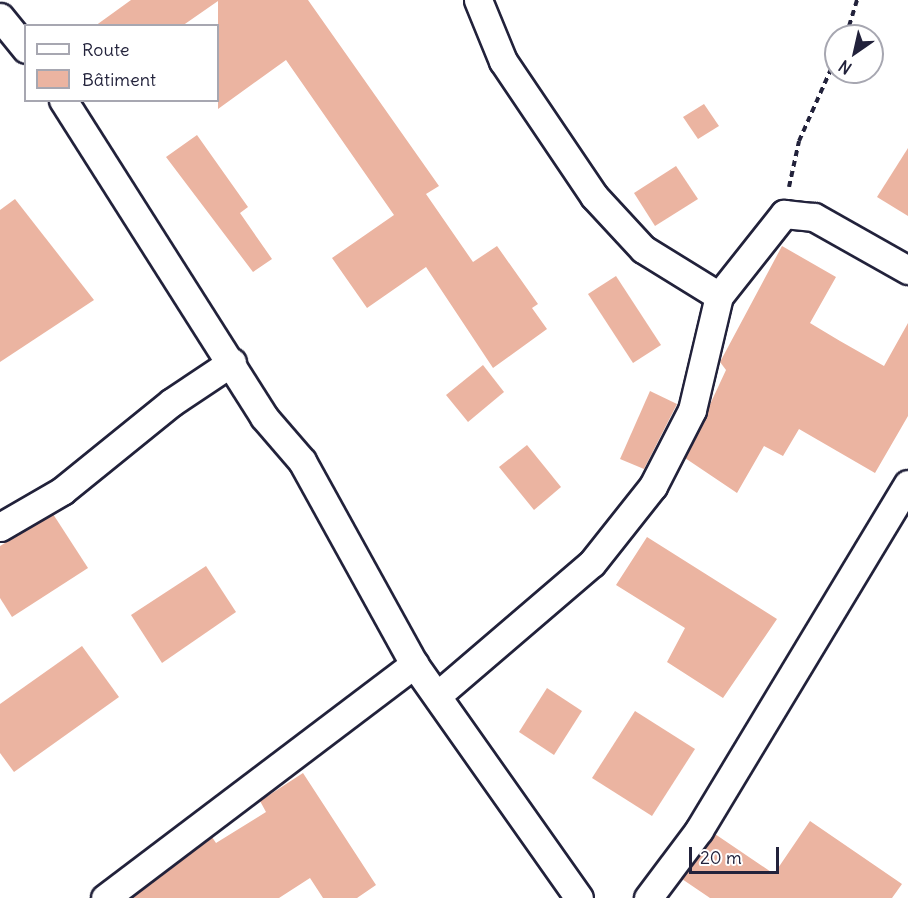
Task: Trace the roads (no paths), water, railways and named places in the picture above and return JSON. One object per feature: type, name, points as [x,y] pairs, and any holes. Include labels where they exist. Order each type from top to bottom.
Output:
[{"type":"street","points":[[478,0],[503,61],[594,196],[644,249],[719,296]]},
{"type":"street","points":[[0,17],[24,47]]},
{"type":"street","points":[[64,102],[232,362],[264,417],[302,461],[414,664],[439,694],[579,898]]},
{"type":"street","points":[[439,694],[592,563],[653,486],[692,410],[719,296],[784,214],[814,217],[908,270]]},
{"type":"street","points":[[0,527],[62,491],[172,402],[232,362]]},
{"type":"street","points":[[648,898],[699,830],[908,484]]},
{"type":"street","points":[[105,898],[414,664]]}]
